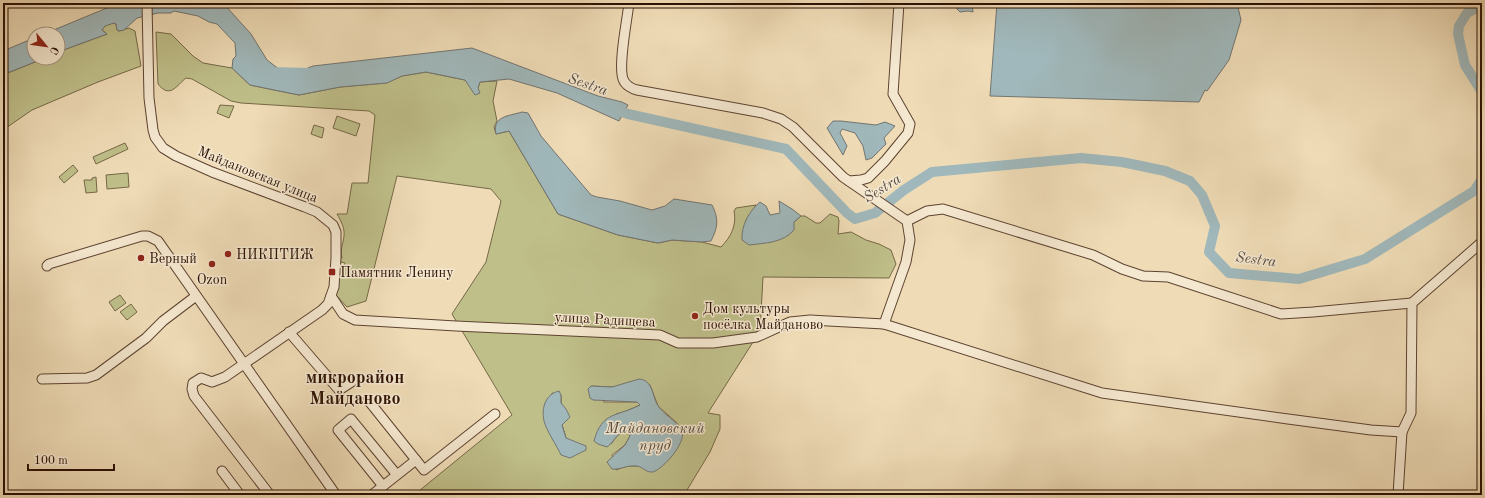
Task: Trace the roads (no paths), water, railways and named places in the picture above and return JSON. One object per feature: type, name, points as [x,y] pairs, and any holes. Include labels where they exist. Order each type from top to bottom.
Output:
[{"type":"street","name":"Майдановская улица","points":[[147,3],[149,98],[153,130],[163,148],[176,156],[212,172],[305,206],[317,212],[332,225],[336,232],[334,287],[328,304],[322,310],[225,377],[212,382],[201,378],[193,383],[192,389],[194,396],[270,495]]},
{"type":"street","points":[[629,3],[622,64],[623,80],[627,86],[637,90],[763,113],[781,119],[793,127],[844,177],[907,221],[910,240],[906,262],[884,324]]},
{"type":"street","points":[[851,182],[868,178],[885,161],[908,133],[910,124],[893,94],[899,3]]},
{"type":"street","points":[[907,221],[927,211],[943,209],[1093,255],[1122,269],[1143,276],[1168,277],[1281,314],[1412,303],[1482,242]]},
{"type":"street","points":[[47,266],[49,264],[142,236],[148,236],[158,241],[336,495]]},
{"type":"street","points":[[42,379],[87,378],[96,375],[146,338],[163,321],[196,296]]},
{"type":"street","name":"улица Радищева","points":[[331,296],[343,314],[355,320],[660,335],[678,343],[713,343],[757,337],[790,322],[810,320],[884,324],[1102,393],[1371,430],[1402,432]]},
{"type":"street","points":[[1398,495],[1402,432],[1411,413],[1412,303]]},
{"type":"street","points":[[289,332],[340,390],[353,381]]},
{"type":"street","points":[[368,400],[424,470],[495,414]]},
{"type":"street","points":[[383,486],[338,430],[351,419],[396,475]]},
{"type":"street","points":[[372,495],[416,460]]},
{"type":"street","points":[[222,471],[240,495]]},
{"type":"water","points":[[119,3],[223,3],[251,34],[267,60],[288,76],[313,66],[472,48],[598,96],[628,105],[619,121],[557,93],[509,79],[480,82],[478,88],[480,93],[475,95],[465,80],[426,72],[402,76],[387,83],[340,87],[299,95],[250,85],[232,68],[233,59],[236,56],[235,43],[217,24],[209,22],[198,16],[174,11],[171,13],[158,13],[137,18],[124,30],[119,31],[114,23],[105,26],[102,30],[107,34],[66,49],[66,26],[63,26]]},
{"type":"water","points":[[954,3],[972,3],[973,12],[960,12],[957,9],[957,5]]},
{"type":"water","points":[[997,3],[1237,3],[1241,20],[1229,60],[1207,91],[1205,90],[1199,102],[990,96]]},
{"type":"water","points":[[26,41],[26,66],[10,72],[3,72],[3,51]]},
{"type":"water","points":[[522,112],[528,113],[541,136],[591,195],[652,210],[665,206],[674,199],[712,205],[717,223],[711,241],[702,242],[672,240],[658,243],[618,235],[558,214],[509,131],[496,134],[495,128],[499,120]]},
{"type":"water","points":[[833,121],[876,125],[885,122],[895,126],[884,138],[886,144],[872,158],[866,160],[863,146],[855,133],[842,129],[840,133],[847,146],[843,155],[827,128]]},
{"type":"water","points":[[779,201],[801,216],[794,222],[794,230],[785,238],[767,243],[749,245],[742,240],[746,219],[756,206],[760,202],[766,206],[770,215],[780,213]]},
{"type":"water","name":"Майдановский пруд","points":[[639,379],[644,380],[650,385],[657,404],[682,432],[681,442],[673,455],[668,461],[653,472],[636,466],[612,469],[607,462],[625,445],[630,436],[628,432],[621,433],[607,447],[594,441],[601,424],[611,416],[640,405],[637,402],[593,400],[590,398],[588,389],[591,386],[612,387]]},
{"type":"water","name":"Майдановский пруд","points":[[559,391],[561,395],[561,403],[570,417],[562,425],[566,438],[586,446],[586,450],[570,458],[561,455],[547,429],[543,416],[544,406],[548,398]]},
{"type":"waterway","name":"Sestra","points":[[1482,5],[1467,13],[1459,26],[1458,34],[1465,65],[1482,92]]},
{"type":"waterway","name":"Sestra","points":[[271,72],[309,73]]},
{"type":"waterway","name":"Sestra","points":[[612,108],[628,114],[786,149],[847,213],[855,219],[875,213],[904,190],[932,172],[1081,158],[1122,162],[1165,171],[1190,181],[1202,195],[1215,226],[1209,252],[1229,273],[1299,279],[1365,259],[1474,191],[1482,179]]},
{"type":"place","name":"НИКПТИЖ","points":[[228,254]]},
{"type":"place","name":"Верный","points":[[141,258]]},
{"type":"place","name":"Ozon","points":[[212,264]]},
{"type":"place","name":"Памятник Ленину","points":[[332,272]]},
{"type":"place","name":"Дом культуры посёлка Майданово","points":[[695,316]]},
{"type":"district","name":"микрорайон Майданово","points":[[355,387]]}]
